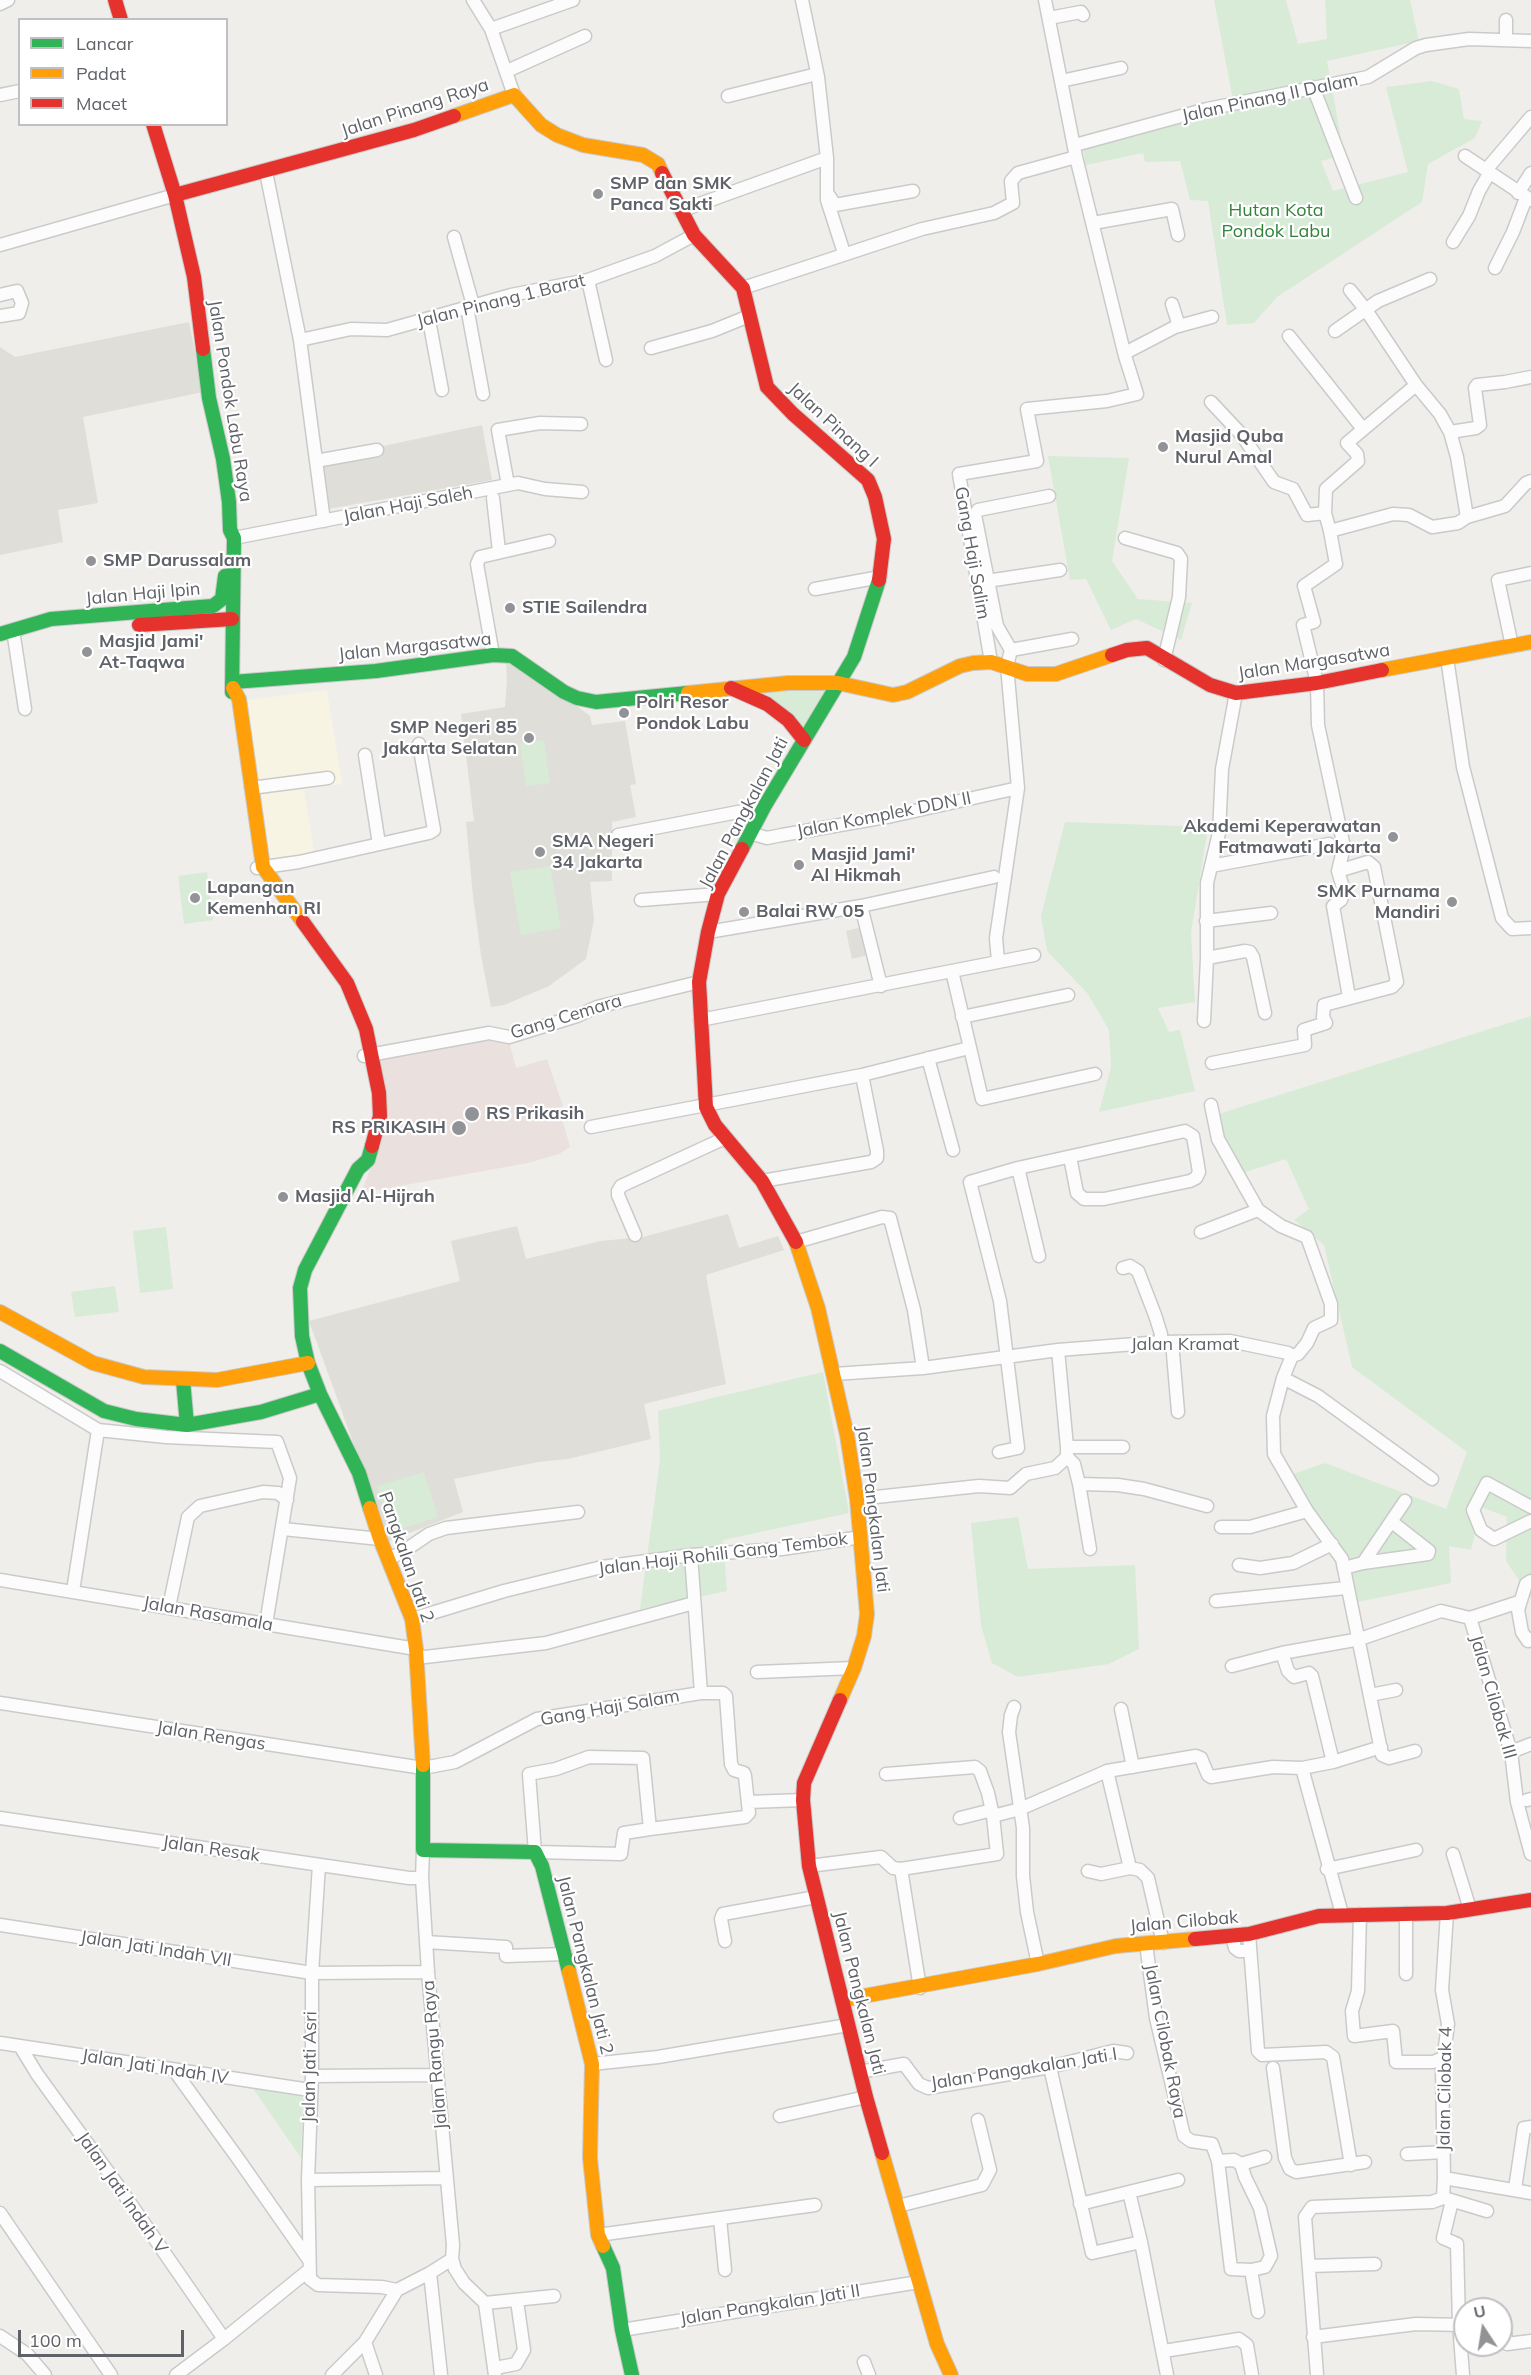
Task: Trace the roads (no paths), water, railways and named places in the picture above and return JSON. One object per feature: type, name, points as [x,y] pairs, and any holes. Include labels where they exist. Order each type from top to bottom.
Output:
[{"type":"main road","points":[[115,0],[120,18]]},
{"type":"main road","points":[[514,95],[541,125],[557,135],[583,145],[643,155],[658,164],[680,211],[694,234],[744,288]]},
{"type":"main road","name":"Jalan Pinang Raya","points":[[176,195],[414,130],[514,95]]},
{"type":"main road","name":"Jalan Pondok Labu Raya","points":[[154,126],[176,195],[194,277],[209,398],[223,459],[232,534],[235,689],[231,699],[237,715],[259,867],[338,986],[380,1093],[380,1116],[368,1160],[358,1169],[304,1270],[300,1288],[302,1336],[308,1363],[320,1394]]},
{"type":"main road","points":[[179,212],[184,197],[193,190]]},
{"type":"main road","name":"Jalan Pinang I","points":[[744,288],[767,387],[793,414],[867,480],[875,497],[884,539],[880,577],[854,657],[838,683]]},
{"type":"main road","name":"Jalan Haji Ipin","points":[[6,632],[32,626],[52,629],[144,618],[213,606],[222,599],[225,584],[226,538],[232,534]]},
{"type":"main road","name":"Jalan Haji Ipin","points":[[144,618],[232,618]]},
{"type":"main road","name":"Jalan Margasatwa","points":[[235,689],[493,655],[512,656],[564,692],[596,702],[788,683],[838,683],[893,695],[907,692],[960,666],[973,663],[992,662],[1027,674],[1056,674],[1127,650],[1147,648],[1210,685],[1236,693],[1317,683],[1531,642]]},
{"type":"main road","name":"Jalan Pangkalan Jati","points":[[838,683],[764,807],[752,834],[718,894],[712,931],[699,982],[710,1018],[711,1106],[715,1125],[762,1181],[796,1242],[818,1308],[848,1435],[857,1499],[867,1614],[864,1636],[854,1668],[804,1783],[803,1800],[809,1866],[866,2097],[937,2344],[951,2375]]},
{"type":"main road","points":[[730,687],[767,704],[788,720],[804,740]]},
{"type":"main road","points":[[0,1312],[93,1362],[144,1377],[218,1380],[308,1363]]},
{"type":"main road","points":[[0,1351],[104,1411],[136,1419],[187,1425],[261,1412],[320,1394]]},
{"type":"main road","points":[[183,1380],[187,1425]]},
{"type":"main road","name":"Pangkalan Jati 2","points":[[320,1394],[359,1473],[380,1539],[412,1619],[417,1653],[423,1768],[423,1850]]},
{"type":"main road","points":[[423,1850],[535,1852]]},
{"type":"main road","name":"Jalan Pangkalan Jati 2","points":[[535,1852],[542,1866],[592,2064],[590,2158],[598,2235],[613,2268],[622,2330],[632,2375]]},
{"type":"main road","name":"Jalan Cilobak","points":[[842,2000],[920,1988],[1116,1946],[1250,1934],[1304,1919],[1342,1914],[1447,1913],[1531,1900]]},
{"type":"street","points":[[0,4],[8,0]]},
{"type":"street","name":"Jalan Pinang Raya","points":[[473,0],[492,29],[514,95]]},
{"type":"street","points":[[492,29],[573,0]]},
{"type":"street","points":[[744,288],[843,254],[827,200],[827,158],[817,74],[802,0]]},
{"type":"street","points":[[1045,0],[1076,151],[1125,353],[1212,317]]},
{"type":"street","points":[[1049,18],[1081,12],[1083,15]]},
{"type":"street","points":[[1506,20],[1506,38]]},
{"type":"street","points":[[507,71],[585,36]]},
{"type":"street","name":"Jalan Pinang II Dalam","points":[[843,254],[922,229],[994,213],[1013,203],[1011,181],[1018,173],[1076,151],[1207,109],[1368,77],[1416,48],[1426,45],[1470,39],[1506,38],[1531,41]]},
{"type":"street","points":[[1062,81],[1121,68]]},
{"type":"street","points":[[728,96],[817,74]]},
{"type":"street","points":[[1313,87],[1356,198]]},
{"type":"street","points":[[0,95],[18,92]]},
{"type":"street","points":[[1453,242],[1469,216],[1488,171],[1531,117]]},
{"type":"street","points":[[1465,156],[1525,197]]},
{"type":"street","points":[[680,211],[827,158]]},
{"type":"street","points":[[266,172],[300,340],[324,521]]},
{"type":"street","points":[[1495,268],[1513,232],[1531,173]]},
{"type":"street","points":[[827,192],[835,204],[914,192]]},
{"type":"street","points":[[0,245],[176,195]]},
{"type":"street","points":[[1093,223],[1172,209],[1178,235]]},
{"type":"street","name":"Jalan Pinang 1 Barat","points":[[300,340],[351,329],[387,330],[511,295],[588,280],[655,256],[694,234]]},
{"type":"street","points":[[454,237],[470,306],[483,394]]},
{"type":"street","points":[[1335,331],[1378,301],[1430,279]]},
{"type":"street","points":[[588,280],[606,360]]},
{"type":"street","points":[[1350,290],[1416,385],[1440,414],[1450,432],[1457,457],[1467,517]]},
{"type":"street","points":[[0,294],[17,291],[22,303],[19,313],[0,315]]},
{"type":"street","points":[[1172,304],[1177,330]]},
{"type":"street","points":[[651,348],[712,331],[749,316]]},
{"type":"street","points":[[429,320],[442,390]]},
{"type":"street","points":[[1289,336],[1363,429]]},
{"type":"street","name":"Gang Haji Salim","points":[[992,662],[958,474],[1037,461],[1027,409],[1107,401],[1137,394],[1125,353]]},
{"type":"street","points":[[1450,432],[1476,428],[1480,425],[1475,388],[1477,385],[1531,377]]},
{"type":"street","points":[[1349,997],[1333,906],[1341,900],[1344,891],[1338,871],[1344,847],[1318,725],[1317,683],[1303,625],[1314,622],[1304,586],[1336,564],[1325,513],[1326,489],[1358,461],[1357,454],[1347,442],[1416,385]]},
{"type":"street","points":[[1210,402],[1241,434],[1274,482],[1293,489],[1307,514],[1325,513]]},
{"type":"street","points":[[508,484],[498,430],[540,423],[581,424]]},
{"type":"street","points":[[316,461],[377,450]]},
{"type":"street","points":[[1330,531],[1394,513],[1409,515],[1432,527],[1458,524],[1467,517],[1505,506],[1526,483],[1531,481]]},
{"type":"street","name":"Jalan Haji Saleh","points":[[232,534],[324,521],[508,484],[518,483],[544,489],[582,492]]},
{"type":"street","points":[[998,961],[996,938],[1018,788],[1007,666],[1011,650],[996,626],[975,515],[978,510],[1049,496]]},
{"type":"street","points":[[493,498],[500,551]]},
{"type":"street","points":[[1125,538],[1177,553],[1181,560],[1179,597],[1164,660]]},
{"type":"street","points":[[493,655],[477,564],[480,557],[549,541]]},
{"type":"street","points":[[987,581],[1060,570]]},
{"type":"street","points":[[1512,646],[1498,580],[1531,573]]},
{"type":"street","points":[[816,589],[880,577]]},
{"type":"street","points":[[6,632],[25,709]]},
{"type":"street","points":[[1011,650],[1072,639]]},
{"type":"street","points":[[1447,658],[1463,767],[1502,918],[1512,929],[1531,928]]},
{"type":"street","points":[[1204,1021],[1207,958],[1206,883],[1220,833],[1222,769],[1236,693]]},
{"type":"street","points":[[259,867],[299,862],[434,830],[419,744]]},
{"type":"street","points":[[364,755],[379,844]]},
{"type":"street","points":[[249,795],[328,778]]},
{"type":"street","name":"Jalan Komplek DDN II","points":[[752,834],[767,838],[892,816],[1018,788]]},
{"type":"street","points":[[618,835],[764,807]]},
{"type":"street","points":[[1211,866],[1329,844]]},
{"type":"street","points":[[1212,1063],[1305,1045],[1304,1030],[1326,1023],[1323,1017],[1324,1005],[1392,987],[1396,982],[1374,867],[1368,862],[1338,871]]},
{"type":"street","points":[[712,931],[861,906],[994,877]]},
{"type":"street","points":[[641,900],[718,894]]},
{"type":"street","points":[[861,906],[881,986]]},
{"type":"street","points":[[1206,921],[1271,913]]},
{"type":"street","points":[[1207,958],[1250,952],[1265,1013]]},
{"type":"street","points":[[710,1018],[1034,955]]},
{"type":"street","points":[[952,971],[980,1097],[984,1100],[1095,1074]]},
{"type":"street","name":"Gang Cemara","points":[[367,1055],[489,1033],[509,1036],[577,1016],[597,1007],[699,982]]},
{"type":"street","points":[[962,1017],[1068,995]]},
{"type":"street","points":[[591,1127],[711,1106],[862,1075],[969,1048]]},
{"type":"street","points":[[928,1058],[953,1150]]},
{"type":"street","points":[[762,1181],[871,1162],[877,1158],[862,1075]]},
{"type":"street","points":[[1211,1104],[1218,1139],[1258,1210],[1281,1226],[1307,1237],[1331,1304],[1331,1320],[1314,1328],[1307,1343],[1298,1354],[1292,1356],[1283,1378],[1273,1416],[1274,1454],[1307,1512],[1342,1559],[1382,1755],[1389,1758],[1415,1751]]},
{"type":"street","points":[[999,1452],[1018,1448],[1000,1301],[970,1182],[1018,1168],[1185,1131],[1193,1136],[1199,1172],[1191,1181],[1104,1199],[1084,1199],[1077,1193],[1070,1157]]},
{"type":"street","points":[[636,1235],[618,1195],[621,1186],[725,1138]]},
{"type":"street","points":[[1018,1168],[1039,1256]]},
{"type":"street","points":[[1201,1232],[1258,1210]]},
{"type":"street","points":[[796,1242],[882,1217],[889,1217],[914,1310],[923,1368]]},
{"type":"street","points":[[1123,1268],[1130,1266],[1138,1272],[1166,1342],[1178,1412]]},
{"type":"street","name":"Jalan Kramat","points":[[834,1374],[923,1368],[1058,1350],[1166,1342],[1230,1341],[1288,1353],[1292,1356]]},
{"type":"street","points":[[1058,1350],[1067,1452],[1074,1464],[1080,1484],[1090,1549]]},
{"type":"street","points":[[0,1371],[98,1430],[166,1437],[277,1442],[290,1478],[266,1624]]},
{"type":"street","points":[[1283,1378],[1318,1396],[1432,1479]]},
{"type":"street","points":[[73,1591],[98,1430]]},
{"type":"street","points":[[857,1499],[979,1486],[1010,1488],[1026,1474],[1055,1468],[1067,1452],[1123,1447]]},
{"type":"street","points":[[1531,1507],[1487,1483],[1473,1510],[1481,1530],[1494,1539],[1531,1521]]},
{"type":"street","points":[[1080,1484],[1118,1485],[1207,1506]]},
{"type":"street","points":[[169,1607],[188,1517],[200,1506],[263,1492],[278,1493],[287,1500]]},
{"type":"street","points":[[1363,1563],[1405,1502]]},
{"type":"street","points":[[389,1559],[429,1534],[446,1528],[578,1512]]},
{"type":"street","points":[[1221,1527],[1250,1527],[1307,1512]]},
{"type":"street","points":[[1344,1568],[1363,1563],[1428,1554],[1429,1551],[1392,1522]]},
{"type":"street","points":[[283,1529],[380,1539]]},
{"type":"street","name":"Jalan Haji Rohili Gang Tembok","points":[[412,1619],[504,1591],[602,1567],[691,1555],[782,1549],[861,1537]]},
{"type":"street","points":[[1239,1565],[1260,1568],[1293,1563],[1332,1544]]},
{"type":"street","points":[[650,1830],[643,1758],[589,1757],[556,1769],[529,1774],[535,1852],[621,1854],[624,1833],[650,1830],[745,1817],[749,1813],[744,1773],[734,1770],[731,1764],[726,1696],[723,1693],[701,1693],[691,1555]]},
{"type":"street","name":"Jalan Rasamala","points":[[0,1581],[266,1624],[417,1653],[425,1658],[546,1643],[694,1603]]},
{"type":"street","points":[[1531,1581],[1526,1584],[1519,1602],[1522,1632],[1528,1641],[1531,1639]]},
{"type":"street","points":[[1216,1601],[1347,1588]]},
{"type":"street","points":[[1470,1618],[1519,1602]]},
{"type":"street","name":"Jalan Cilobak III","points":[[1232,1666],[1282,1653],[1360,1639],[1441,1611],[1470,1618],[1524,1801],[1531,1854]]},
{"type":"street","points":[[1282,1653],[1288,1671],[1294,1677],[1309,1673],[1312,1676],[1333,1762]]},
{"type":"street","points":[[757,1672],[854,1668]]},
{"type":"street","points":[[1370,1695],[1396,1690]]},
{"type":"street","name":"Gang Haji Salam","points":[[423,1768],[455,1762],[537,1719],[701,1693]]},
{"type":"street","name":"Jalan Rengas","points":[[0,1703],[423,1768]]},
{"type":"street","points":[[1014,1707],[1009,1732],[1020,1809],[1027,1912],[1038,1964]]},
{"type":"street","points":[[1121,1709],[1133,1767]]},
{"type":"street","points":[[1511,1752],[1531,1744]]},
{"type":"street","points":[[960,1818],[1020,1809],[1107,1771],[1196,1756],[1202,1758],[1208,1775],[1211,1776],[1273,1767],[1302,1768],[1333,1762],[1381,1747]]},
{"type":"street","points":[[809,1866],[881,1857],[893,1868],[901,1869],[996,1855],[993,1813],[980,1771],[975,1767],[886,1774]]},
{"type":"street","points":[[1302,1768],[1342,1914]]},
{"type":"street","points":[[1107,1771],[1130,1868]]},
{"type":"street","points":[[748,1802],[803,1800]]},
{"type":"street","name":"Jalan Resak","points":[[0,1818],[422,1878]]},
{"type":"street","name":"Jalan Rangu Raya","points":[[423,1850],[422,1878],[428,1972],[453,2245],[452,2259]]},
{"type":"street","points":[[1328,1869],[1416,1850]]},
{"type":"street","points":[[1453,1854],[1470,1909]]},
{"type":"street","name":"Jalan Jati Asri","points":[[309,2265],[308,2180],[312,2076],[312,1973],[320,1865]]},
{"type":"street","points":[[1088,1871],[1101,1874],[1130,1868],[1140,1870],[1148,1878],[1163,1943]]},
{"type":"street","points":[[901,1869],[920,1988]]},
{"type":"street","points":[[725,1941],[721,1920],[723,1914],[816,1897]]},
{"type":"street","points":[[1406,1913],[1406,1974]]},
{"type":"street","name":"Jalan Cilobak 4","points":[[1447,1913],[1442,1990],[1448,2024],[1443,2058],[1443,2152],[1447,2199],[1443,2238],[1457,2244],[1460,2297]]},
{"type":"street","points":[[1360,1914],[1358,1991],[1352,2011],[1354,2036],[1393,2031],[1396,2062],[1433,2062],[1443,2058]]},
{"type":"street","name":"Jalan Jati Indah VII","points":[[0,1925],[312,1973],[428,1972]]},
{"type":"street","points":[[1250,1934],[1258,2051],[1262,2055],[1264,2065],[1273,2068]]},
{"type":"street","points":[[1232,1936],[1235,1948],[1239,1951],[1250,1951]]},
{"type":"street","points":[[426,1942],[506,1947],[506,1956],[565,1954]]},
{"type":"street","name":"Jalan Cilobak Raya","points":[[1146,1944],[1156,2018],[1184,2136],[1191,2141],[1212,2144],[1218,2161]]},
{"type":"street","points":[[592,2064],[658,2057],[848,2025]]},
{"type":"street","name":"Jalan Jati Indah IV","points":[[0,2043],[310,2090]]},
{"type":"street","name":"Jalan Jati Indah V","points":[[20,2046],[37,2074],[119,2187],[224,2339]]},
{"type":"street","name":"Jalan Pangakalan Jati I","points":[[860,2072],[904,2064],[919,2084],[928,2088],[1050,2067],[1113,2051],[1127,2053]]},
{"type":"street","points":[[1262,2055],[1326,2052],[1333,2057],[1350,2164]]},
{"type":"street","points":[[1273,2068],[1277,2064],[1279,2055]]},
{"type":"street","points":[[1050,2067],[1092,2253],[1141,2242]]},
{"type":"street","points":[[1273,2068],[1285,2158],[1290,2169],[1296,2172],[1365,2162]]},
{"type":"street","points":[[174,2070],[246,2169],[309,2265],[310,2279],[318,2285],[382,2287],[397,2290]]},
{"type":"street","points":[[312,2076],[437,2075]]},
{"type":"street","points":[[780,2116],[866,2097]]},
{"type":"street","points":[[899,2210],[982,2185],[990,2170],[978,2120]]},
{"type":"street","points":[[1515,2190],[1524,2128],[1531,2127]]},
{"type":"street","points":[[1407,2154],[1443,2152]]},
{"type":"street","points":[[1241,2164],[1265,2157]]},
{"type":"street","points":[[1234,2160],[1241,2164],[1260,2208],[1271,2256],[1265,2267],[1251,2270],[1232,2269],[1218,2161],[1234,2160]]},
{"type":"street","points":[[308,2180],[446,2178]]},
{"type":"street","points":[[1444,2178],[1531,2193]]},
{"type":"street","points":[[1080,2204],[1178,2180]]},
{"type":"street","points":[[1129,2192],[1164,2351],[1167,2375]]},
{"type":"street","points":[[1317,2375],[1305,2217],[1312,2207],[1432,2202],[1447,2199],[1487,2211]]},
{"type":"street","points":[[899,2210],[955,2200]]},
{"type":"street","points":[[598,2235],[815,2205]]},
{"type":"street","points":[[0,2213],[111,2375]]},
{"type":"street","points":[[720,2219],[725,2270]]},
{"type":"street","points":[[332,2375],[365,2342],[397,2290],[452,2259],[464,2283],[485,2303],[495,2372],[516,2364],[524,2350],[517,2301]]},
{"type":"street","points":[[1309,2266],[1375,2264]]},
{"type":"street","points":[[176,2375],[224,2339],[309,2265]]},
{"type":"street","points":[[1251,2270],[1258,2312]]},
{"type":"street","points":[[430,2273],[441,2375]]},
{"type":"street","name":"Jalan Pangkalan Jati II","points":[[622,2330],[919,2282]]},
{"type":"street","points":[[485,2303],[554,2296]]},
{"type":"street","points":[[1313,2337],[1416,2324],[1453,2324]]},
{"type":"street","points":[[0,2336],[27,2354],[45,2375]]},
{"type":"street","points":[[1164,2351],[1239,2339],[1247,2346],[1252,2375]]},
{"type":"street","points":[[1513,2343],[1531,2341]]},
{"type":"street","points":[[365,2342],[376,2375]]},
{"type":"street","points":[[1463,2357],[1463,2375]]},
{"type":"street","points":[[864,2362],[869,2375]]},
{"type":"place","name":"SMP dan SMK Panca Sakti","points":[[598,194]]},
{"type":"place","name":"Masjid Quba Nurul Amal","points":[[1163,447]]},
{"type":"place","name":"SMP Darussalam","points":[[91,561]]},
{"type":"place","name":"STIE Sailendra","points":[[510,608]]},
{"type":"place","name":"Masjid Jami' At-Taqwa","points":[[87,652]]},
{"type":"place","name":"Polri Resor Pondok Labu","points":[[624,713]]},
{"type":"place","name":"SMP Negeri 85 Jakarta Selatan","points":[[529,738]]},
{"type":"place","name":"Akademi Keperawatan Fatmawati Jakarta","points":[[1393,837]]},
{"type":"place","name":"SMA Negeri 34 Jakarta","points":[[540,852]]},
{"type":"place","name":"Masjid Jami' Al Hikmah","points":[[799,865]]},
{"type":"place","name":"Lapangan Kemenhan RI","points":[[195,898]]},
{"type":"place","name":"SMK Purnama Mandiri","points":[[1452,902]]},
{"type":"place","name":"Balai RW 05","points":[[744,912]]},
{"type":"place","name":"RS Prikasih","points":[[472,1114]]},
{"type":"place","name":"RS PRIKASIH","points":[[459,1128]]},
{"type":"place","name":"Masjid Al-Hijrah","points":[[283,1197]]},
{"type":"park label","name":"Hutan Kota Pondok Labu","points":[[1276,221]]}]
